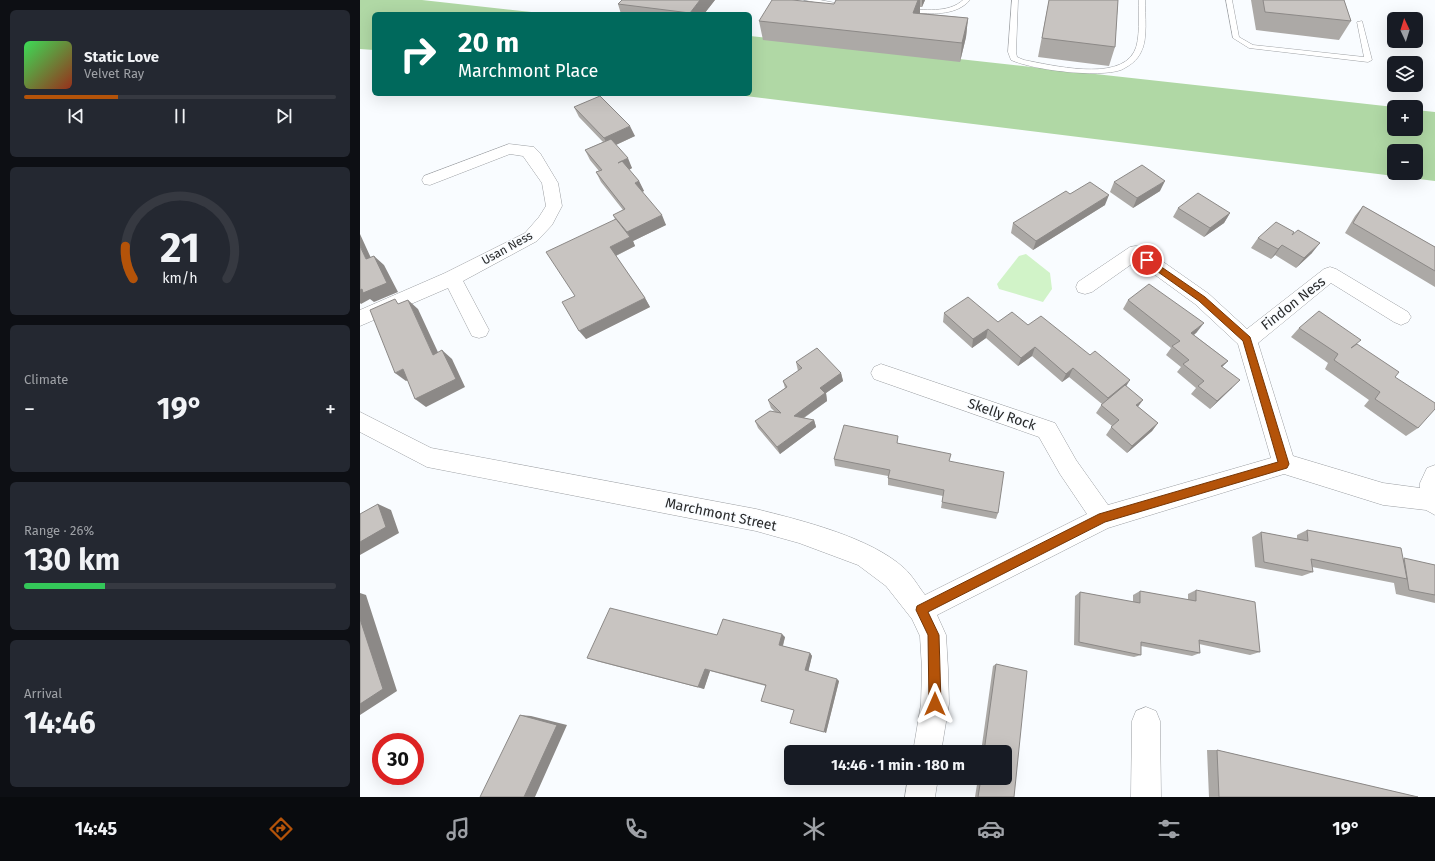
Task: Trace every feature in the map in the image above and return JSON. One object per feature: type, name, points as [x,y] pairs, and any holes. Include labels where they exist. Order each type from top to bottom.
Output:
[{"type":"street","name":"Usan Ness","points":[[360,318],[452,278],[531,238],[546,221],[554,206],[550,182],[534,156],[528,151],[519,149],[509,149],[430,180]]},
{"type":"street","name":"Findon Ness","points":[[1085,287],[1136,252],[1202,299],[1247,340],[1284,464]]},
{"type":"street","name":"Findon Ness","points":[[1247,340],[1330,274],[1401,317]]},
{"type":"street","points":[[452,278],[479,330]]},
{"type":"street","name":"Skelly Rock","points":[[881,372],[1047,430],[1068,467],[1103,518]]},
{"type":"street","name":"Marchmont Street","points":[[360,421],[427,457],[756,520],[799,531],[866,556],[895,577],[921,610],[933,635],[935,704],[928,745]]},
{"type":"street","points":[[921,610],[1103,518],[1284,464],[1384,494],[1434,502],[1431,483],[1435,475]]},
{"type":"street","points":[[1146,721],[1146,797]]},
{"type":"street","points":[[920,797],[922,785]]},
{"type":"lane","points":[[807,0],[856,6]]},
{"type":"lane","points":[[899,10],[937,11],[956,8],[967,0]]},
{"type":"lane","points":[[1015,0],[1012,52],[1014,58],[1022,62],[1100,72],[1116,69],[1130,64],[1139,52],[1142,0]]},
{"type":"lane","points":[[1229,0],[1236,38],[1251,47],[1368,60],[1360,22]]},
{"type":"green space","points":[[360,0],[422,0],[532,12],[372,12],[372,50],[360,49]]},
{"type":"green space","points":[[752,36],[1387,106],[1387,136],[1423,136],[1423,111],[1435,112],[1435,181],[1423,180],[1423,144],[1387,144],[1387,175],[745,96],[752,96]]},
{"type":"green space","points":[[1026,254],[1050,273],[1052,289],[1043,302],[999,289],[997,284],[1019,256]]},
{"type":"building","points":[[622,0],[700,0],[691,12],[618,4]]},
{"type":"building","points":[[772,0],[792,0],[834,4],[836,0],[918,0],[913,13],[968,18],[962,43],[759,21]]},
{"type":"building","points":[[1049,0],[1118,0],[1115,47],[1042,38]]},
{"type":"building","points":[[1263,0],[1344,0],[1351,21],[1265,12]]},
{"type":"building","points":[[600,96],[630,126],[604,138],[574,107]]},
{"type":"building","points":[[611,139],[628,158],[622,161],[639,181],[635,183],[662,215],[627,232],[613,215],[625,209],[596,172],[602,170],[585,150]]},
{"type":"building","points":[[1142,165],[1165,181],[1137,198],[1114,182]]},
{"type":"building","points":[[1090,182],[1109,195],[1036,241],[1013,223],[1066,191],[1070,194]]},
{"type":"building","points":[[1198,193],[1230,213],[1210,228],[1178,208]]},
{"type":"building","points":[[1363,206],[1435,247],[1435,271],[1353,223]]},
{"type":"building","points":[[616,219],[630,237],[610,247],[645,298],[579,331],[562,302],[575,296],[546,252]]},
{"type":"building","points":[[1276,222],[1294,232],[1292,235],[1298,230],[1320,243],[1304,258],[1282,245],[1278,249],[1258,238]]},
{"type":"building","points":[[360,246],[366,259],[374,256],[387,283],[363,293],[362,289],[360,290]]},
{"type":"building","points":[[1149,284],[1204,323],[1191,333],[1228,361],[1221,366],[1240,380],[1217,401],[1198,386],[1204,381],[1183,364],[1189,360],[1172,346],[1180,341],[1128,300]]},
{"type":"building","points":[[968,297],[998,322],[1012,312],[1028,325],[1041,316],[1090,355],[1095,351],[1130,380],[1108,398],[1073,368],[1066,374],[1035,347],[1021,358],[988,329],[973,339],[944,313]]},
{"type":"building","points":[[395,299],[398,304],[408,300],[433,355],[442,350],[456,379],[415,399],[403,369],[395,373],[370,310]]},
{"type":"building","points":[[1319,311],[1361,340],[1351,348],[1357,344],[1399,372],[1395,377],[1435,403],[1435,409],[1418,428],[1375,399],[1380,392],[1334,360],[1338,354],[1299,328]]},
{"type":"building","points":[[817,348],[841,373],[820,388],[825,393],[794,416],[814,420],[777,447],[755,421],[770,411],[781,413],[768,400],[787,387],[783,381],[802,368],[796,362]]},
{"type":"building","points":[[1125,385],[1143,400],[1136,405],[1158,423],[1132,446],[1111,427],[1119,420],[1101,405]]},
{"type":"building","points":[[844,425],[898,436],[897,443],[951,454],[949,461],[1004,472],[998,513],[942,502],[944,490],[888,478],[890,470],[834,459]]},
{"type":"building","points":[[378,504],[386,527],[360,542],[360,514]]},
{"type":"building","points":[[1307,530],[1401,548],[1407,579],[1311,559],[1313,572],[1264,562],[1261,532],[1308,541]]},
{"type":"building","points":[[1404,558],[1435,565],[1435,595],[1409,590]]},
{"type":"building","points":[[1196,590],[1255,602],[1260,652],[1199,640],[1200,653],[1141,642],[1141,655],[1079,642],[1080,592],[1140,603],[1140,591],[1196,601]]},
{"type":"building","points":[[610,608],[717,635],[723,619],[782,634],[779,645],[810,653],[805,670],[837,679],[824,732],[790,723],[794,710],[761,701],[766,685],[705,669],[698,687],[587,658]]},
{"type":"building","points":[[360,619],[383,689],[360,704]]},
{"type":"building","points":[[996,664],[1027,671],[1014,797],[978,797],[980,785],[1012,785],[1012,745],[985,745]]},
{"type":"building","points":[[520,715],[557,725],[524,797],[480,797]]},
{"type":"building","points":[[1217,750],[1418,797],[1219,797]]},
{"type":"route","points":[[935,704],[933,635],[921,610],[1103,518],[1284,464],[1247,340],[1202,299],[1147,260]]}]
